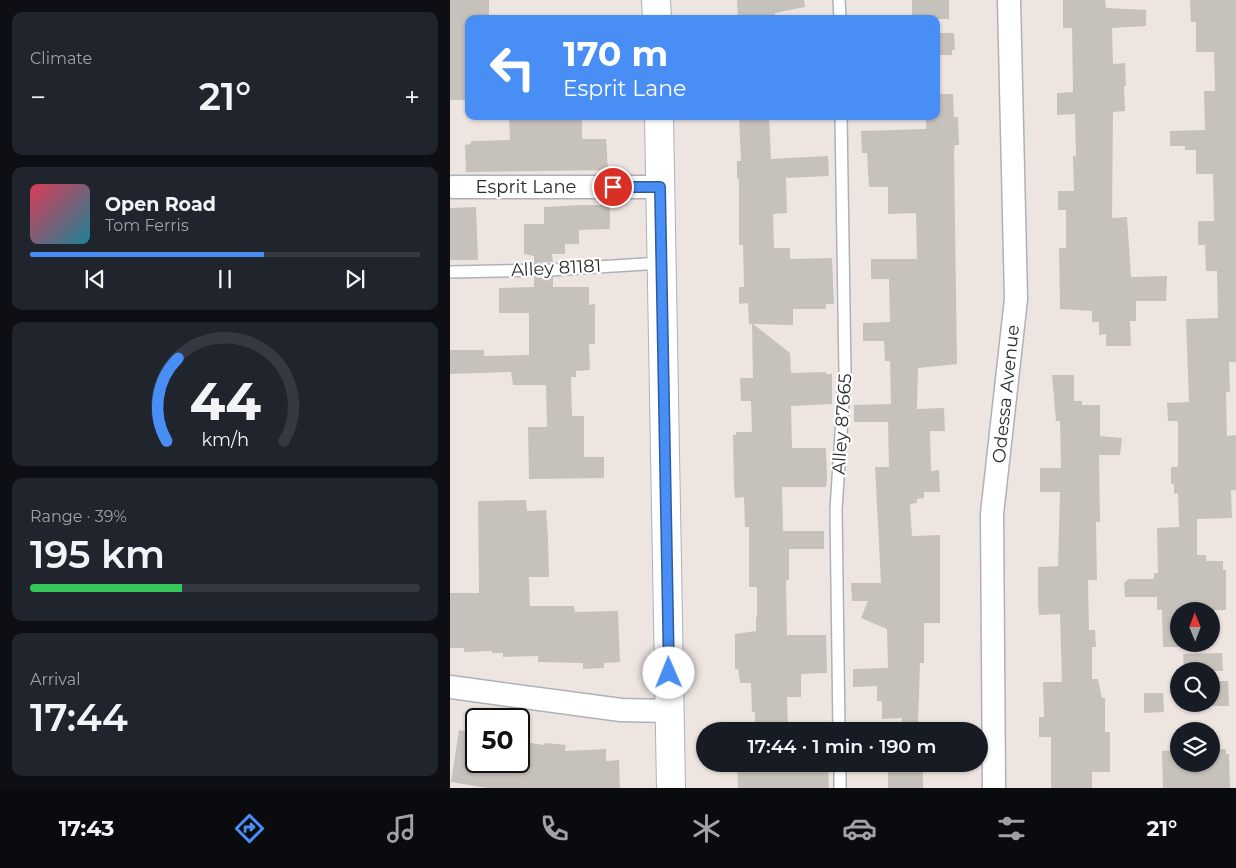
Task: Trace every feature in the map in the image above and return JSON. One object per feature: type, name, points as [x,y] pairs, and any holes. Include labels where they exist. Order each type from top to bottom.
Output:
[{"type":"main road","points":[[656,0],[657,15]]},
{"type":"main road","points":[[658,120],[671,788]]},
{"type":"street","name":"Odessa Avenue","points":[[994,788],[992,514],[1016,299],[1008,0]]},
{"type":"street","name":"Esprit Lane","points":[[452,187],[660,187]]},
{"type":"street","points":[[450,687],[621,710],[670,710]]},
{"type":"lane","points":[[839,0],[840,15]]},
{"type":"lane","name":"Alley 87665","points":[[839,722],[836,510],[845,373],[841,120]]},
{"type":"lane","name":"Alley 81181","points":[[450,272],[550,270],[661,263]]},
{"type":"lane","points":[[840,772],[840,788]]},
{"type":"building","points":[[450,0],[489,0],[489,15],[465,15],[465,100],[450,100]]},
{"type":"building","points":[[737,0],[804,0],[805,7],[775,13],[775,15],[738,15]]},
{"type":"building","points":[[912,0],[949,0],[949,19],[940,19],[940,15],[912,15]]},
{"type":"building","points":[[1063,0],[1105,0],[1106,8],[1146,10],[1146,26],[1112,28],[1113,64],[1125,63],[1126,86],[1124,86],[1125,111],[1113,112],[1112,218],[1127,217],[1131,277],[1167,276],[1166,301],[1136,301],[1136,321],[1130,321],[1131,346],[1106,346],[1106,334],[1099,335],[1099,322],[1092,322],[1092,311],[1060,309],[1059,248],[1066,248],[1066,210],[1058,210],[1058,191],[1074,191],[1073,156],[1076,156],[1075,114],[1057,115],[1057,93],[1073,92],[1072,28],[1063,28]]},
{"type":"building","points":[[1190,0],[1236,0],[1236,362],[1229,362],[1230,392],[1226,392],[1227,436],[1236,435],[1236,490],[1231,490],[1232,518],[1197,519],[1197,555],[1206,555],[1206,561],[1223,561],[1223,570],[1226,570],[1226,610],[1220,610],[1220,602],[1170,602],[1170,647],[1163,647],[1162,610],[1157,610],[1157,597],[1125,597],[1124,583],[1129,579],[1154,579],[1154,573],[1158,573],[1157,528],[1179,527],[1178,493],[1174,494],[1174,484],[1171,484],[1171,467],[1178,467],[1178,421],[1168,421],[1167,403],[1189,402],[1186,319],[1218,318],[1217,271],[1206,271],[1205,245],[1198,245],[1198,221],[1214,221],[1213,174],[1196,174],[1196,150],[1185,150],[1185,146],[1170,146],[1170,131],[1205,130],[1204,91],[1215,91],[1214,52],[1196,52],[1196,22],[1191,22]]},
{"type":"building","points":[[940,33],[954,33],[955,50],[952,50],[952,55],[940,55]]},
{"type":"building","points":[[940,94],[953,94],[954,117],[958,117],[959,145],[955,145],[954,152],[957,364],[918,368],[917,409],[944,408],[945,431],[930,431],[931,471],[939,470],[940,492],[924,492],[924,498],[917,499],[917,503],[910,504],[912,536],[940,535],[940,623],[924,623],[924,663],[920,663],[918,722],[902,722],[902,718],[882,719],[882,701],[877,701],[877,686],[853,687],[853,669],[888,668],[887,629],[861,618],[868,601],[852,601],[851,583],[881,583],[875,467],[889,467],[888,422],[854,422],[854,405],[891,404],[890,361],[885,361],[884,341],[863,341],[863,323],[890,322],[889,279],[871,279],[871,259],[917,259],[916,213],[888,214],[888,187],[869,187],[867,153],[862,153],[861,131],[926,129],[926,120],[940,120]]},
{"type":"building","points":[[509,120],[582,120],[582,139],[606,139],[608,170],[466,172],[465,145],[470,144],[472,141],[510,140]]},
{"type":"building","points":[[739,120],[769,120],[771,159],[828,156],[829,176],[786,178],[787,213],[773,214],[774,248],[790,248],[790,259],[832,258],[834,304],[826,304],[826,309],[793,309],[793,325],[753,324],[790,353],[791,373],[826,372],[826,374],[832,374],[832,404],[791,406],[792,448],[826,448],[827,479],[826,487],[782,487],[783,531],[824,531],[824,549],[789,549],[789,580],[786,580],[787,635],[826,635],[827,673],[801,674],[801,697],[787,697],[788,722],[755,722],[755,712],[752,712],[751,683],[740,683],[738,669],[735,669],[735,634],[756,631],[757,617],[757,587],[749,587],[749,527],[745,527],[744,497],[735,498],[734,486],[733,435],[736,435],[736,432],[752,432],[751,401],[741,401],[740,378],[753,378],[752,324],[749,324],[748,303],[739,304],[739,287],[744,287],[743,245],[739,245],[739,179],[737,179],[737,161],[741,161]]},
{"type":"building","points":[[610,205],[610,229],[579,230],[579,244],[565,244],[565,254],[552,254],[553,262],[534,263],[534,256],[524,254],[524,224],[544,224],[544,207]]},
{"type":"building","points":[[476,207],[478,260],[450,260],[450,208]]},
{"type":"building","points":[[553,277],[553,287],[589,287],[589,305],[595,304],[595,344],[589,344],[590,370],[576,371],[576,377],[571,377],[572,416],[584,416],[584,457],[604,457],[604,478],[529,479],[528,427],[547,427],[546,385],[513,385],[511,372],[450,374],[450,350],[484,350],[484,356],[529,355],[529,313],[499,313],[499,288],[534,287],[534,278]]},
{"type":"building","points":[[1052,375],[1074,375],[1074,401],[1082,401],[1082,405],[1100,405],[1100,436],[1122,438],[1120,455],[1099,455],[1100,522],[1096,522],[1097,580],[1088,580],[1089,630],[1095,630],[1096,647],[1092,647],[1092,679],[1098,679],[1102,698],[1105,698],[1105,732],[1110,732],[1110,772],[1092,772],[1092,788],[1051,788],[1051,737],[1039,737],[1039,717],[1044,717],[1043,682],[1062,682],[1060,614],[1039,615],[1038,602],[1038,567],[1058,566],[1060,492],[1040,492],[1040,468],[1061,468],[1060,421],[1056,421]]},
{"type":"building","points":[[526,500],[527,511],[546,510],[548,536],[549,577],[529,577],[530,606],[574,606],[575,612],[618,611],[620,662],[604,663],[604,668],[583,669],[583,663],[538,662],[538,656],[503,657],[503,653],[492,653],[492,651],[464,652],[464,648],[450,648],[450,593],[479,593],[478,501]]},
{"type":"building","points":[[1222,653],[1223,671],[1220,671],[1220,662],[1183,662],[1183,654]]},
{"type":"building","points":[[1220,681],[1228,681],[1229,706],[1220,706]]},
{"type":"building","points":[[1144,693],[1163,693],[1164,712],[1144,713]]},
{"type":"building","points":[[459,730],[465,731],[465,773],[530,773],[530,743],[566,745],[565,751],[606,749],[606,761],[619,760],[620,788],[487,788],[451,782]]},
{"type":"building","points":[[1220,749],[1226,749],[1226,754],[1229,754],[1230,788],[1163,788],[1162,751],[1170,751],[1170,772],[1220,772]]},
{"type":"building","points":[[737,772],[828,772],[829,788],[738,788]]},
{"type":"building","points":[[888,772],[923,772],[923,788],[888,788]]},
{"type":"route","points":[[613,187],[660,187],[669,673]]}]
